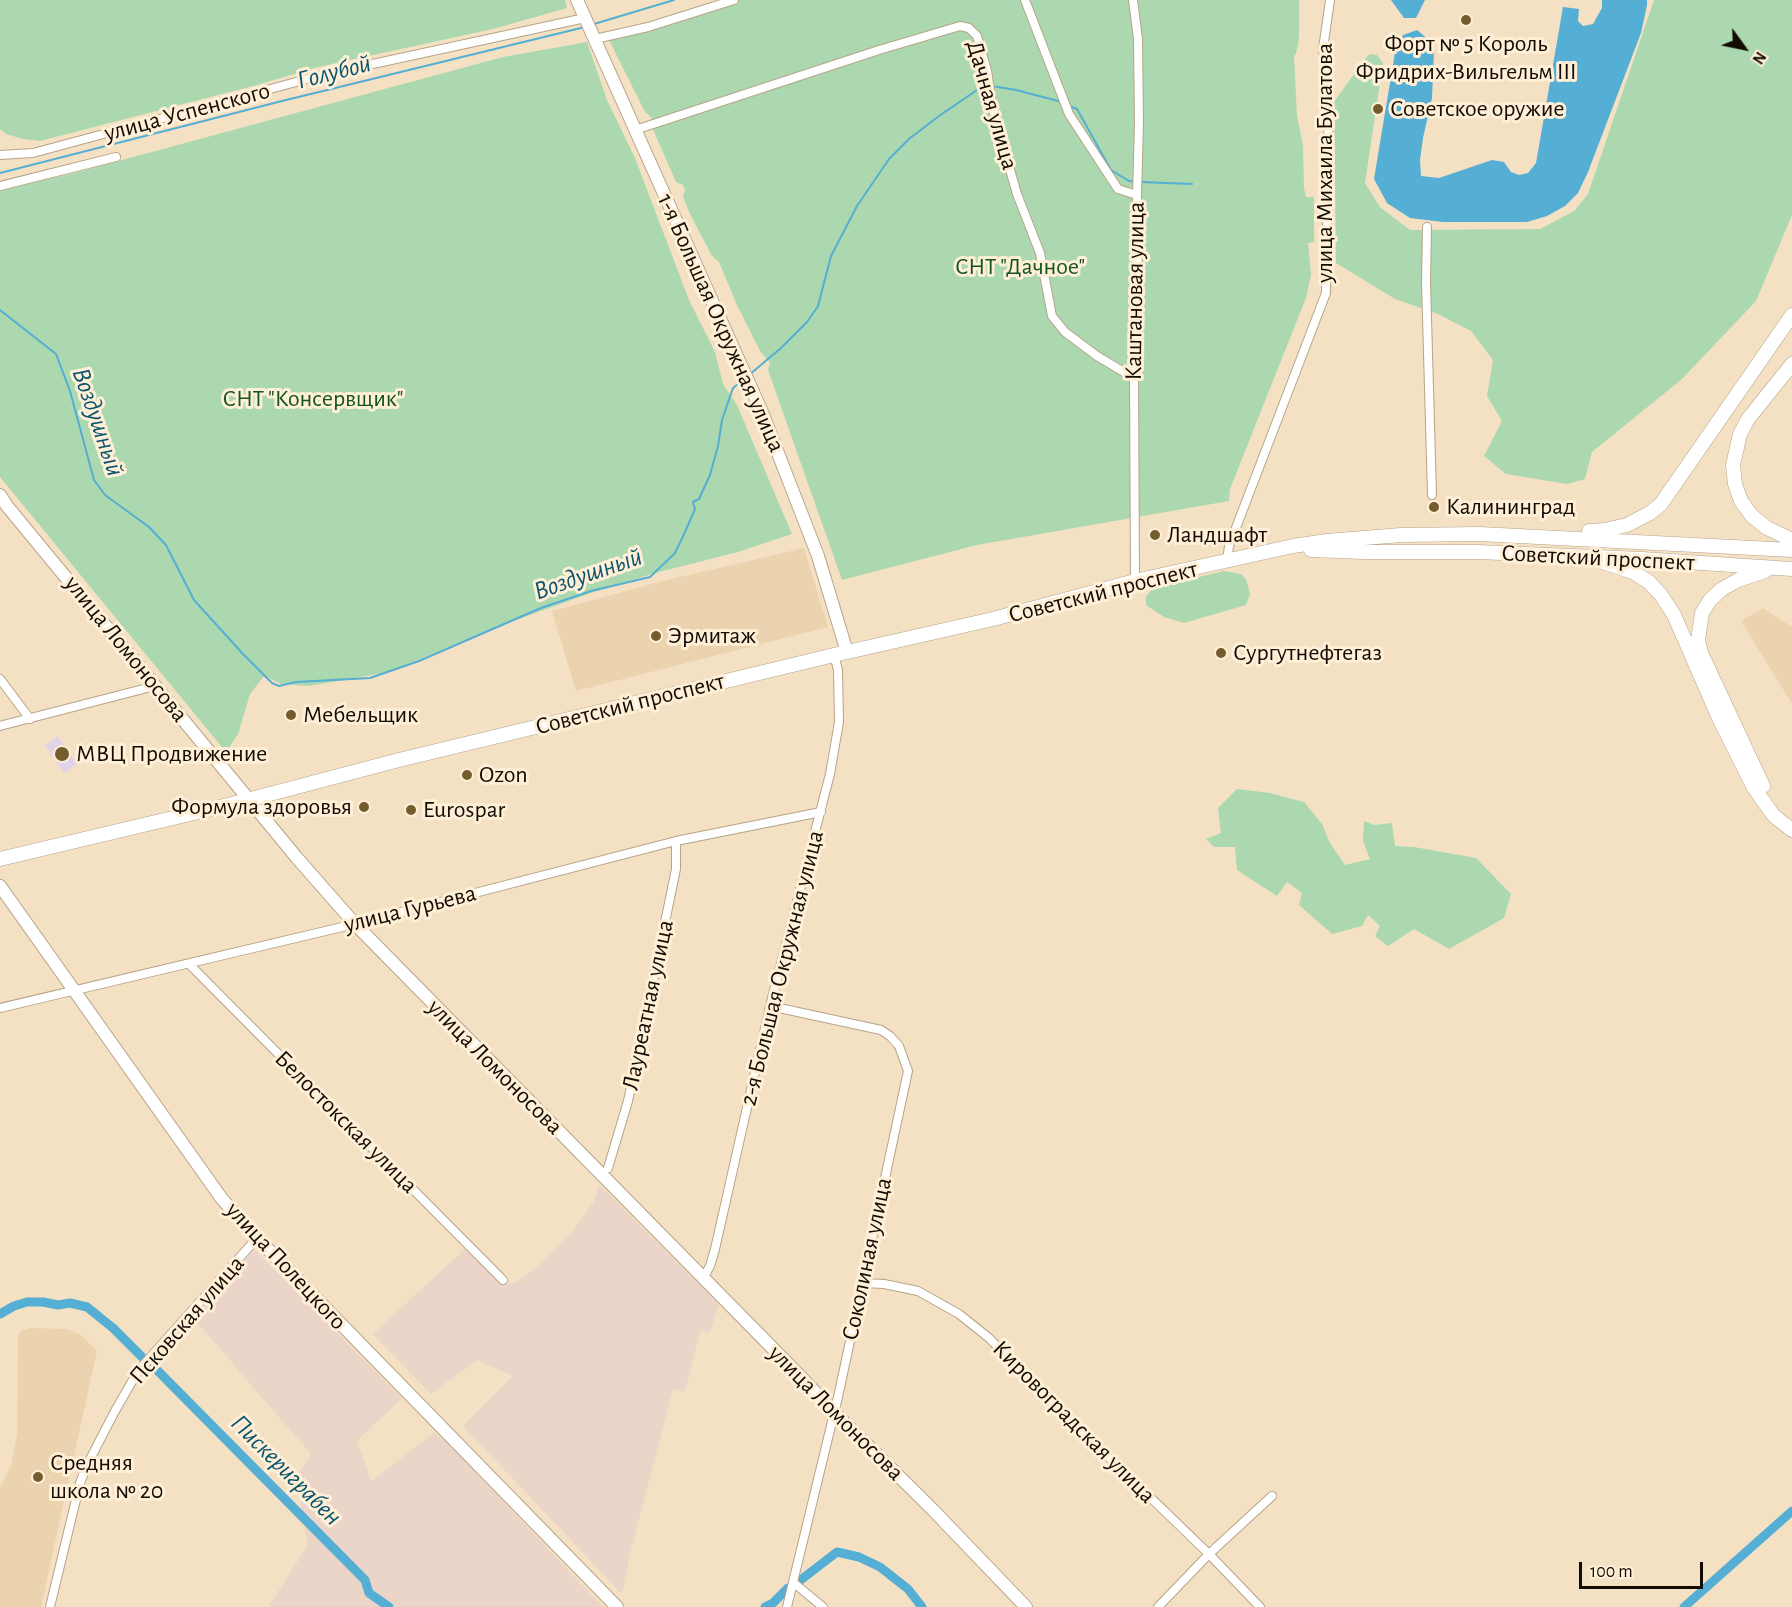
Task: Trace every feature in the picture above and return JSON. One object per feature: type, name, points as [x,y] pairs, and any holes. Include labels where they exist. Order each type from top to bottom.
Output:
[{"type":"main road","points":[[1524,535],[1605,530],[1627,525],[1650,513],[1671,491],[1792,315]]},
{"type":"main road","points":[[1792,364],[1748,419],[1740,434],[1733,465],[1735,484],[1741,501],[1752,516],[1767,528],[1792,540]]},
{"type":"main road","name":"Советский проспект","points":[[0,859],[840,653],[993,619],[1135,582],[1261,553],[1327,541],[1401,536],[1524,535],[1792,550]]},
{"type":"main road","name":"Советский проспект","points":[[1261,553],[1293,550],[1478,552],[1642,559],[1792,569]]},
{"type":"main road","points":[[1575,556],[1633,572],[1661,595],[1674,615],[1745,772],[1774,816],[1792,830]]},
{"type":"main road","points":[[1772,568],[1738,580],[1722,589],[1710,600],[1702,613],[1698,640],[1701,653],[1763,786],[1779,811],[1792,821]]},
{"type":"street","name":"1-я Большая Окружная улица","points":[[577,0],[786,469],[818,556],[840,653]]},
{"type":"street","points":[[593,36],[648,27],[734,0]]},
{"type":"street","points":[[1025,0],[1069,114],[1118,189],[1137,195]]},
{"type":"street","name":"Каштановая улица","points":[[1132,0],[1138,39],[1138,284],[1134,378],[1135,582]]},
{"type":"street","name":"улица Михаила Булатова","points":[[1227,561],[1229,546],[1326,293],[1329,89],[1323,49],[1330,0]]},
{"type":"street","name":"улица Успенского","points":[[0,156],[33,153],[322,75],[585,18]]},
{"type":"street","name":"Дачная улица","points":[[635,130],[879,50],[960,26],[969,28],[976,36],[987,70],[993,110],[1017,194],[1040,253],[1052,316],[1065,332],[1097,356],[1134,378]]},
{"type":"street","points":[[0,186],[116,157]]},
{"type":"street","points":[[1427,227],[1426,282],[1432,495]]},
{"type":"street","name":"улица Ломоносова","points":[[0,495],[155,686],[354,924],[1026,1607]]},
{"type":"street","name":"2-я Большая Окружная улица","points":[[703,1278],[716,1249],[770,1006],[821,812],[839,722],[840,653]]},
{"type":"street","points":[[0,680],[30,718]]},
{"type":"street","points":[[0,726],[155,686]]},
{"type":"street","name":"улица Гурьева","points":[[0,1008],[354,924],[676,841],[821,812]]},
{"type":"street","name":"Лауреатная улица","points":[[608,1168],[628,1101],[676,869],[676,841]]},
{"type":"street","name":"улица Полецкого","points":[[0,886],[222,1199],[257,1238],[617,1607]]},
{"type":"street","name":"Белостокская улица","points":[[189,964],[503,1280]]},
{"type":"street","name":"Соколиная улица","points":[[770,1006],[880,1030],[890,1036],[899,1046],[908,1071],[834,1412],[787,1607]]},
{"type":"street","name":"Псковская улица","points":[[50,1607],[80,1483],[120,1401],[138,1371],[257,1238]]},
{"type":"street","name":"Кировоградская улица","points":[[862,1283],[884,1284],[918,1291],[959,1314],[989,1338],[1260,1607]]},
{"type":"street","points":[[1158,1607],[1209,1554],[1272,1496]]},
{"type":"street","points":[[794,1583],[824,1607]]},
{"type":"shaded area","points":[[804,548],[828,627],[576,691],[552,611],[659,582]]},
{"type":"shaded area","points":[[1763,608],[1792,627],[1792,704],[1741,621]]},
{"type":"shaded area","points":[[58,736],[77,764],[64,773],[45,745]]},
{"type":"shaded area","points":[[599,1185],[719,1304],[710,1332],[700,1331],[685,1392],[673,1389],[631,1550],[622,1594],[463,1426],[513,1376],[477,1360],[431,1394],[373,1334],[467,1247],[504,1284],[517,1282],[540,1264],[571,1233],[594,1201]]},
{"type":"shaded area","points":[[254,1249],[402,1398],[357,1441],[371,1481],[434,1433],[447,1442],[603,1607],[268,1607],[308,1545],[296,1477],[311,1454],[194,1319]]},
{"type":"shaded area","name":"Средняя школа № 20","points":[[31,1328],[68,1329],[81,1335],[97,1351],[41,1607],[0,1607],[0,1487],[11,1466],[17,1434],[18,1335],[22,1330]]},
{"type":"green space","points":[[0,0],[565,0],[567,8],[493,29],[318,67],[40,141],[6,134],[0,129]]},
{"type":"green space","name":"СНТ \"Дачное\"","points":[[720,0],[1299,0],[1299,38],[1294,56],[1297,116],[1303,146],[1304,188],[1306,197],[1314,197],[1314,242],[1308,243],[1311,275],[1306,298],[1230,489],[1229,501],[977,545],[842,580],[768,370],[770,363],[760,351],[719,262],[712,256],[689,212],[683,197],[685,190],[683,185],[676,182],[651,125],[652,118],[645,112],[608,38]]},
{"type":"green space","points":[[1654,0],[1792,0],[1792,215],[1756,301],[1682,379],[1592,452],[1585,479],[1567,484],[1506,474],[1484,456],[1502,421],[1487,396],[1493,360],[1471,331],[1438,314],[1395,299],[1336,263],[1334,102],[1364,60],[1370,54],[1377,55],[1383,63],[1365,183],[1380,207],[1410,230],[1540,229],[1574,211],[1588,194]]},
{"type":"green space","name":"СНТ \"Консервщик\"","points":[[587,42],[607,100],[635,158],[689,300],[715,352],[723,384],[737,405],[792,534],[738,552],[655,573],[594,592],[499,626],[389,672],[309,686],[281,684],[264,676],[250,694],[238,734],[226,752],[0,477],[0,190],[74,173],[503,57]]},
{"type":"green space","points":[[1224,571],[1241,574],[1246,579],[1250,594],[1246,605],[1184,623],[1164,617],[1146,605],[1146,597],[1153,588]]},
{"type":"green space","points":[[1237,789],[1270,793],[1304,802],[1322,824],[1330,843],[1345,865],[1370,859],[1363,841],[1364,821],[1374,825],[1392,823],[1395,846],[1476,858],[1511,894],[1504,918],[1449,949],[1414,929],[1388,946],[1375,936],[1380,926],[1368,915],[1362,926],[1332,934],[1299,905],[1302,893],[1287,882],[1277,896],[1237,870],[1235,847],[1214,847],[1206,839],[1221,833],[1218,808]]},
{"type":"water","points":[[1391,0],[1425,0],[1416,18],[1404,18]]},
{"type":"water","points":[[1602,0],[1647,0],[1647,5],[1641,33],[1588,172],[1578,193],[1565,206],[1547,216],[1527,222],[1443,222],[1410,218],[1387,203],[1374,179],[1396,47],[1403,35],[1417,30],[1429,40],[1434,51],[1432,98],[1423,138],[1420,160],[1421,176],[1439,178],[1492,160],[1504,162],[1511,172],[1519,175],[1528,173],[1536,163],[1563,7],[1579,9],[1578,21],[1583,26],[1593,24],[1602,8]]},
{"type":"waterway","name":"Голубой","points":[[594,24],[674,0]]},
{"type":"waterway","name":"Голубой","points":[[0,173],[585,27]]},
{"type":"waterway","name":"Воздушный","points":[[992,86],[1062,102]]},
{"type":"waterway","name":"Воздушный","points":[[749,375],[781,348],[807,322],[818,306],[831,256],[857,206],[889,159],[909,139],[939,116],[977,90],[986,88]]},
{"type":"waterway","name":"Воздушный","points":[[1069,106],[1077,109],[1111,170],[1135,182]]},
{"type":"waterway","name":"Воздушный","points":[[1141,182],[1192,184]]},
{"type":"waterway","name":"Воздушный","points":[[0,310],[56,354],[70,391],[94,480],[105,495],[149,527],[166,545],[194,600],[243,654],[272,683],[279,686],[296,682],[370,678],[419,661],[541,608],[591,591],[650,577],[675,553],[685,532],[695,509],[693,502],[699,499],[710,475],[722,420],[733,388],[743,380]]},
{"type":"waterway","name":"Пискериграбен","points":[[0,1314],[27,1302],[58,1305],[70,1303],[87,1307],[113,1328],[142,1357]]},
{"type":"waterway","name":"Пискериграбен","points":[[150,1363],[365,1580],[369,1593],[389,1607]]},
{"type":"waterway","name":"Пискериграбен","points":[[1684,1607],[1792,1511]]},
{"type":"waterway","name":"Пискериграбен","points":[[798,1582],[837,1552],[859,1557],[880,1567],[908,1589],[922,1607]]},
{"type":"waterway","name":"Пискериграбен","points":[[765,1607],[773,1603],[788,1588]]},
{"type":"place","name":"Форт № 5 Король Фридрих-Вильгельм III","points":[[1466,20]]},
{"type":"place","name":"Советское оружие","points":[[1378,109]]},
{"type":"place","name":"Калининград","points":[[1434,507]]},
{"type":"place","name":"Ландшафт","points":[[1155,535]]},
{"type":"place","name":"Эрмитаж","points":[[656,636]]},
{"type":"place","name":"Сургутнефтегаз","points":[[1221,653]]},
{"type":"place","name":"Мебельщик","points":[[291,715]]},
{"type":"place","name":"МВЦ Продвижение","points":[[62,754]]},
{"type":"place","name":"Ozon","points":[[467,775]]},
{"type":"place","name":"Формула здоровья","points":[[364,807]]},
{"type":"place","name":"Eurospar","points":[[411,810]]},
{"type":"place","name":"Средняя школа № 20","points":[[38,1477]]}]
